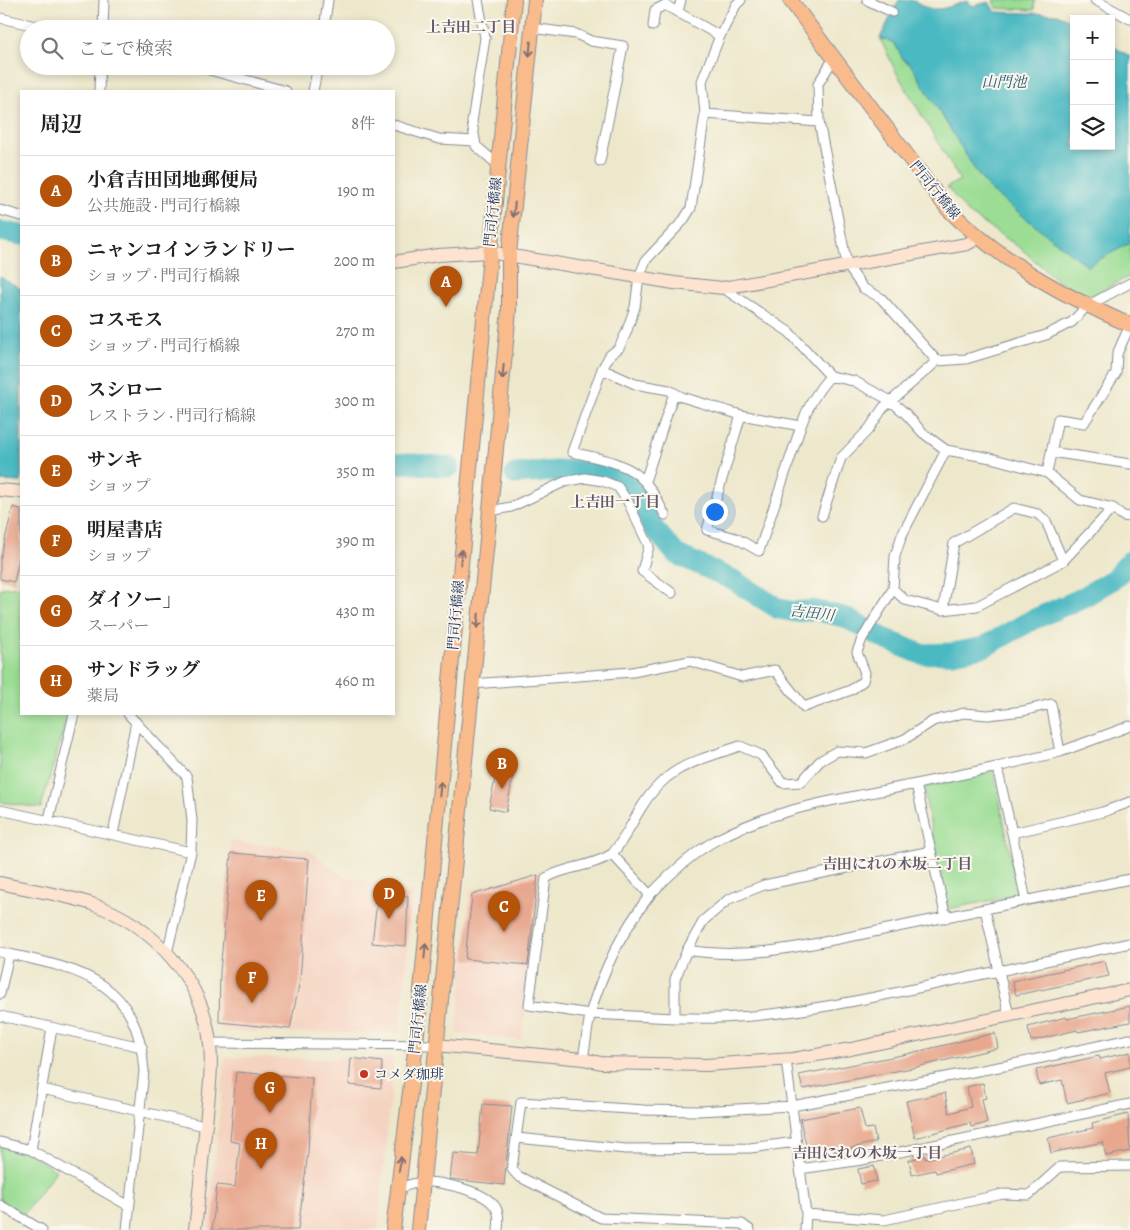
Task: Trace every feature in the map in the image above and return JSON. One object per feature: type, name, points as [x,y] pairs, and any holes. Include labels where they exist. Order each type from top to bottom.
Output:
[{"type":"main road","name":"門司行橋線","points":[[393,1230],[416,1043],[497,164],[514,0]]},
{"type":"main road","name":"門司行橋線","points":[[418,1230],[490,511],[509,310],[509,254],[535,0]]},
{"type":"main road","name":"門司行橋線","points":[[790,0],[947,208],[978,238],[1029,274],[1087,306],[1130,325]]},
{"type":"street","points":[[103,20],[104,0]]},
{"type":"street","points":[[325,20],[328,0]]},
{"type":"street","points":[[478,0],[486,38],[472,122],[476,146],[497,164]]},
{"type":"street","points":[[678,12],[681,0]]},
{"type":"street","points":[[664,514],[645,481],[637,474],[619,465],[572,452],[602,369],[610,355],[619,348],[626,333],[635,308],[639,277],[646,260],[683,221],[691,208],[705,114],[702,81],[720,36],[741,0]]},
{"type":"street","points":[[867,0],[892,12]]},
{"type":"street","points":[[1095,0],[1130,19]]},
{"type":"street","points":[[653,26],[655,10],[665,5],[720,36]]},
{"type":"street","points":[[0,18],[20,22]]},
{"type":"street","points":[[532,28],[576,34],[591,40],[623,46],[600,161]]},
{"type":"street","points":[[834,58],[818,84],[819,122],[847,266],[863,288],[881,298],[937,361]]},
{"type":"street","points":[[99,90],[100,75]]},
{"type":"street","points":[[228,75],[282,90]]},
{"type":"street","points":[[313,90],[316,75]]},
{"type":"street","points":[[705,114],[819,122]]},
{"type":"street","points":[[395,125],[439,139],[475,141]]},
{"type":"street","points":[[0,210],[20,216]]},
{"type":"street","points":[[395,262],[438,255],[489,252],[639,277],[723,288],[967,244],[978,238]]},
{"type":"street","points":[[822,516],[841,458],[869,429],[883,408],[937,361],[966,359],[1046,335],[1072,322],[1087,306],[1130,283]]},
{"type":"street","points":[[723,288],[789,332],[830,376],[854,382],[891,401],[923,433],[946,450],[991,458],[1046,473],[1080,500],[1112,508],[1123,516],[1130,517]]},
{"type":"street","points":[[1046,473],[1058,419],[1084,423],[1116,373],[1117,354],[1130,325]]},
{"type":"street","points":[[602,369],[635,384],[674,392],[742,415],[801,426]]},
{"type":"street","points":[[742,415],[707,530],[736,538],[760,551],[801,426],[818,390],[830,376]]},
{"type":"street","points":[[645,481],[674,392]]},
{"type":"street","points":[[472,684],[632,672],[690,661],[742,677],[776,670],[804,707],[851,690],[863,681],[865,673],[857,652],[862,639],[893,589],[896,556],[902,535],[946,450]]},
{"type":"street","points":[[1051,452],[1130,464]]},
{"type":"street","points":[[490,511],[511,506],[564,482],[585,478],[603,481],[618,487],[628,502],[649,546],[642,571],[672,593]]},
{"type":"street","points":[[0,490],[20,492]]},
{"type":"street","points":[[943,610],[954,543],[1014,508],[1038,514],[1046,521],[1063,561]]},
{"type":"street","points":[[893,589],[905,600],[943,610],[977,606],[1063,561],[1112,508]]},
{"type":"street","points":[[1060,752],[1051,704],[1006,713],[964,713],[933,721],[905,739],[866,753],[837,751],[820,761],[801,782],[783,783],[761,755],[740,746],[678,768],[661,781],[640,809],[626,838],[612,854],[589,866],[551,875],[546,878],[529,1005],[590,1014],[675,1018],[736,1017],[781,1013],[840,1003],[1130,943]]},
{"type":"street","points":[[49,820],[74,715]]},
{"type":"street","points":[[129,715],[187,777],[192,820],[191,852],[167,952]]},
{"type":"street","points":[[113,834],[136,722]]},
{"type":"street","points":[[583,1059],[590,1014],[598,986],[618,941],[650,895],[670,875],[716,840],[746,825],[780,812],[1060,752],[1130,726]]},
{"type":"street","points":[[997,767],[1026,901]]},
{"type":"street","points":[[916,784],[946,918]]},
{"type":"street","points":[[1012,833],[1103,812],[1130,802]]},
{"type":"street","points":[[0,810],[191,852]]},
{"type":"street","points":[[675,1018],[675,979],[687,950],[704,920],[729,899],[764,885],[931,851]]},
{"type":"street","points":[[612,854],[650,895]]},
{"type":"street","points":[[687,950],[704,953],[734,953],[798,947],[1130,879]]},
{"type":"street","points":[[0,883],[101,908],[118,915],[143,930],[167,952],[193,988],[210,1044],[211,1076],[195,1230]]},
{"type":"street","points":[[985,909],[1009,1016]]},
{"type":"street","points":[[0,994],[4,953],[76,970],[104,985],[129,1012],[142,1048],[144,1071],[127,1230]]},
{"type":"street","points":[[210,1044],[416,1043],[601,1062],[706,1066],[786,1060],[851,1049],[1130,990]]},
{"type":"street","points":[[0,1016],[142,1048]]},
{"type":"street","points":[[31,1150],[52,1028]]},
{"type":"street","points":[[750,1230],[742,1224],[694,1226],[632,1225],[601,1218],[518,1176],[512,1169],[521,1102],[644,1110],[698,1111],[792,1106],[1009,1065],[1130,1039]]},
{"type":"street","points":[[786,1060],[806,1214],[805,1230]]},
{"type":"street","points":[[42,1088],[206,1126]]},
{"type":"street","points":[[800,1169],[862,1160],[1130,1104]]},
{"type":"street","points":[[516,1138],[626,1149],[750,1148],[796,1142]]},
{"type":"street","points":[[0,1142],[31,1150],[129,1206]]},
{"type":"street","points":[[806,1214],[884,1220],[1003,1194],[1029,1195],[1060,1167],[1130,1166]]},
{"type":"street","points":[[397,1189],[422,1182],[441,1183],[478,1194],[493,1204],[499,1215],[498,1230]]},
{"type":"street","points":[[0,1205],[42,1230]]},
{"type":"shaded area","points":[[231,841],[308,850],[343,876],[413,892],[400,1033],[221,1032],[215,1009]]},
{"type":"shaded area","points":[[541,871],[522,1040],[457,1033],[470,890]]},
{"type":"shaded area","points":[[225,1057],[324,1059],[394,1057],[378,1230],[208,1230]]},
{"type":"green space","points":[[993,0],[1035,0],[1034,10],[996,8]]},
{"type":"green space","points":[[880,38],[894,43],[903,59],[911,65],[977,173],[990,190],[1087,266],[1130,243],[1130,276],[1089,297],[1058,281],[1019,247],[967,212],[947,187],[960,180],[895,70]]},
{"type":"green space","points":[[20,586],[20,715],[68,715],[41,808],[0,802],[0,588]]},
{"type":"green space","points":[[994,771],[1018,895],[948,909],[923,788]]},
{"type":"green space","points":[[0,1146],[27,1151],[56,1171],[24,1214],[0,1201]]},
{"type":"water","name":"山門池","points":[[899,0],[913,1],[933,9],[967,1],[973,6],[989,2],[995,12],[1057,14],[1070,20],[1070,150],[1115,150],[1115,47],[1128,55],[1130,57],[1130,243],[1087,266],[990,190],[977,173],[911,65],[903,59],[894,43],[880,38]]},
{"type":"water","points":[[0,276],[20,288],[20,482],[0,481]]},
{"type":"building","points":[[13,507],[20,509],[20,555],[14,582],[0,579],[0,560]]},
{"type":"building","points":[[497,769],[514,771],[506,812],[489,808]]},
{"type":"building","points":[[231,853],[309,859],[300,980],[290,1029],[219,1022],[220,972]]},
{"type":"building","points":[[538,875],[528,965],[465,959],[472,895]]},
{"type":"building","points":[[378,893],[408,896],[406,946],[372,943]]},
{"type":"building","points":[[1105,961],[1109,976],[1016,995],[1012,981]]},
{"type":"building","points":[[1130,1006],[1130,1022],[1078,1032],[1077,1030],[1031,1041],[1028,1027],[1066,1017],[1067,1019]]},
{"type":"building","points":[[995,1033],[998,1048],[917,1067],[803,1089],[799,1075],[907,1054]]},
{"type":"building","points":[[1130,1052],[1130,1067],[1105,1073],[1110,1093],[1067,1103],[1062,1080],[1039,1085],[1036,1070],[1099,1056],[1100,1059]]},
{"type":"building","points":[[351,1058],[382,1062],[381,1088],[349,1085]]},
{"type":"building","points":[[236,1072],[312,1078],[308,1152],[298,1230],[212,1230],[217,1185],[235,1187],[240,1143],[230,1141]]},
{"type":"building","points":[[983,1083],[986,1098],[982,1099],[987,1123],[971,1127],[970,1123],[915,1138],[906,1101],[945,1093],[949,1113],[971,1107],[967,1087]]},
{"type":"building","points":[[483,1104],[512,1106],[504,1185],[450,1179],[453,1153],[478,1155]]},
{"type":"building","points":[[860,1108],[865,1129],[873,1128],[876,1142],[835,1152],[834,1147],[808,1153],[800,1119]]},
{"type":"building","points":[[1128,1114],[1130,1151],[1106,1156],[1103,1142],[1051,1153],[1048,1138],[1093,1128],[1092,1123]]},
{"type":"building","points":[[971,1149],[974,1164],[936,1173],[935,1170],[912,1175],[909,1160],[925,1156],[925,1159]]},
{"type":"building","points":[[874,1166],[877,1181],[861,1184],[858,1169]]},
{"type":"waterway","name":"吉田川","points":[[0,231],[20,235]]},
{"type":"waterway","name":"吉田川","points":[[395,464],[407,463],[449,467]]},
{"type":"waterway","name":"吉田川","points":[[515,474],[570,470],[612,475],[630,485],[644,507],[651,525],[676,554],[733,580],[779,609],[795,612],[813,610],[844,617],[887,640],[921,654],[953,653],[984,647],[1032,620],[1082,598],[1115,578],[1130,561]]},
{"type":"place","name":"小倉吉田団地郵便局","points":[[446,307]]},
{"type":"place","name":"ニャンコインランドリー","points":[[502,789]]},
{"type":"place","name":"スシロー","points":[[389,919]]},
{"type":"place","name":"サンキ","points":[[261,921]]},
{"type":"place","name":"コスモス","points":[[504,932]]},
{"type":"place","name":"明屋書店","points":[[252,1003]]},
{"type":"place","name":"コメダ珈琲","points":[[364,1074]]},
{"type":"place","name":"ダイソー」","points":[[270,1113]]},
{"type":"place","name":"サンドラッグ","points":[[261,1169]]},
{"type":"district","name":"上吉田二丁目","points":[[471,27]]},
{"type":"district","name":"上吉田一丁目","points":[[615,502]]},
{"type":"district","name":"吉田にれの木坂二丁目","points":[[897,864]]},
{"type":"district","name":"吉田にれの木坂一丁目","points":[[867,1153]]}]
